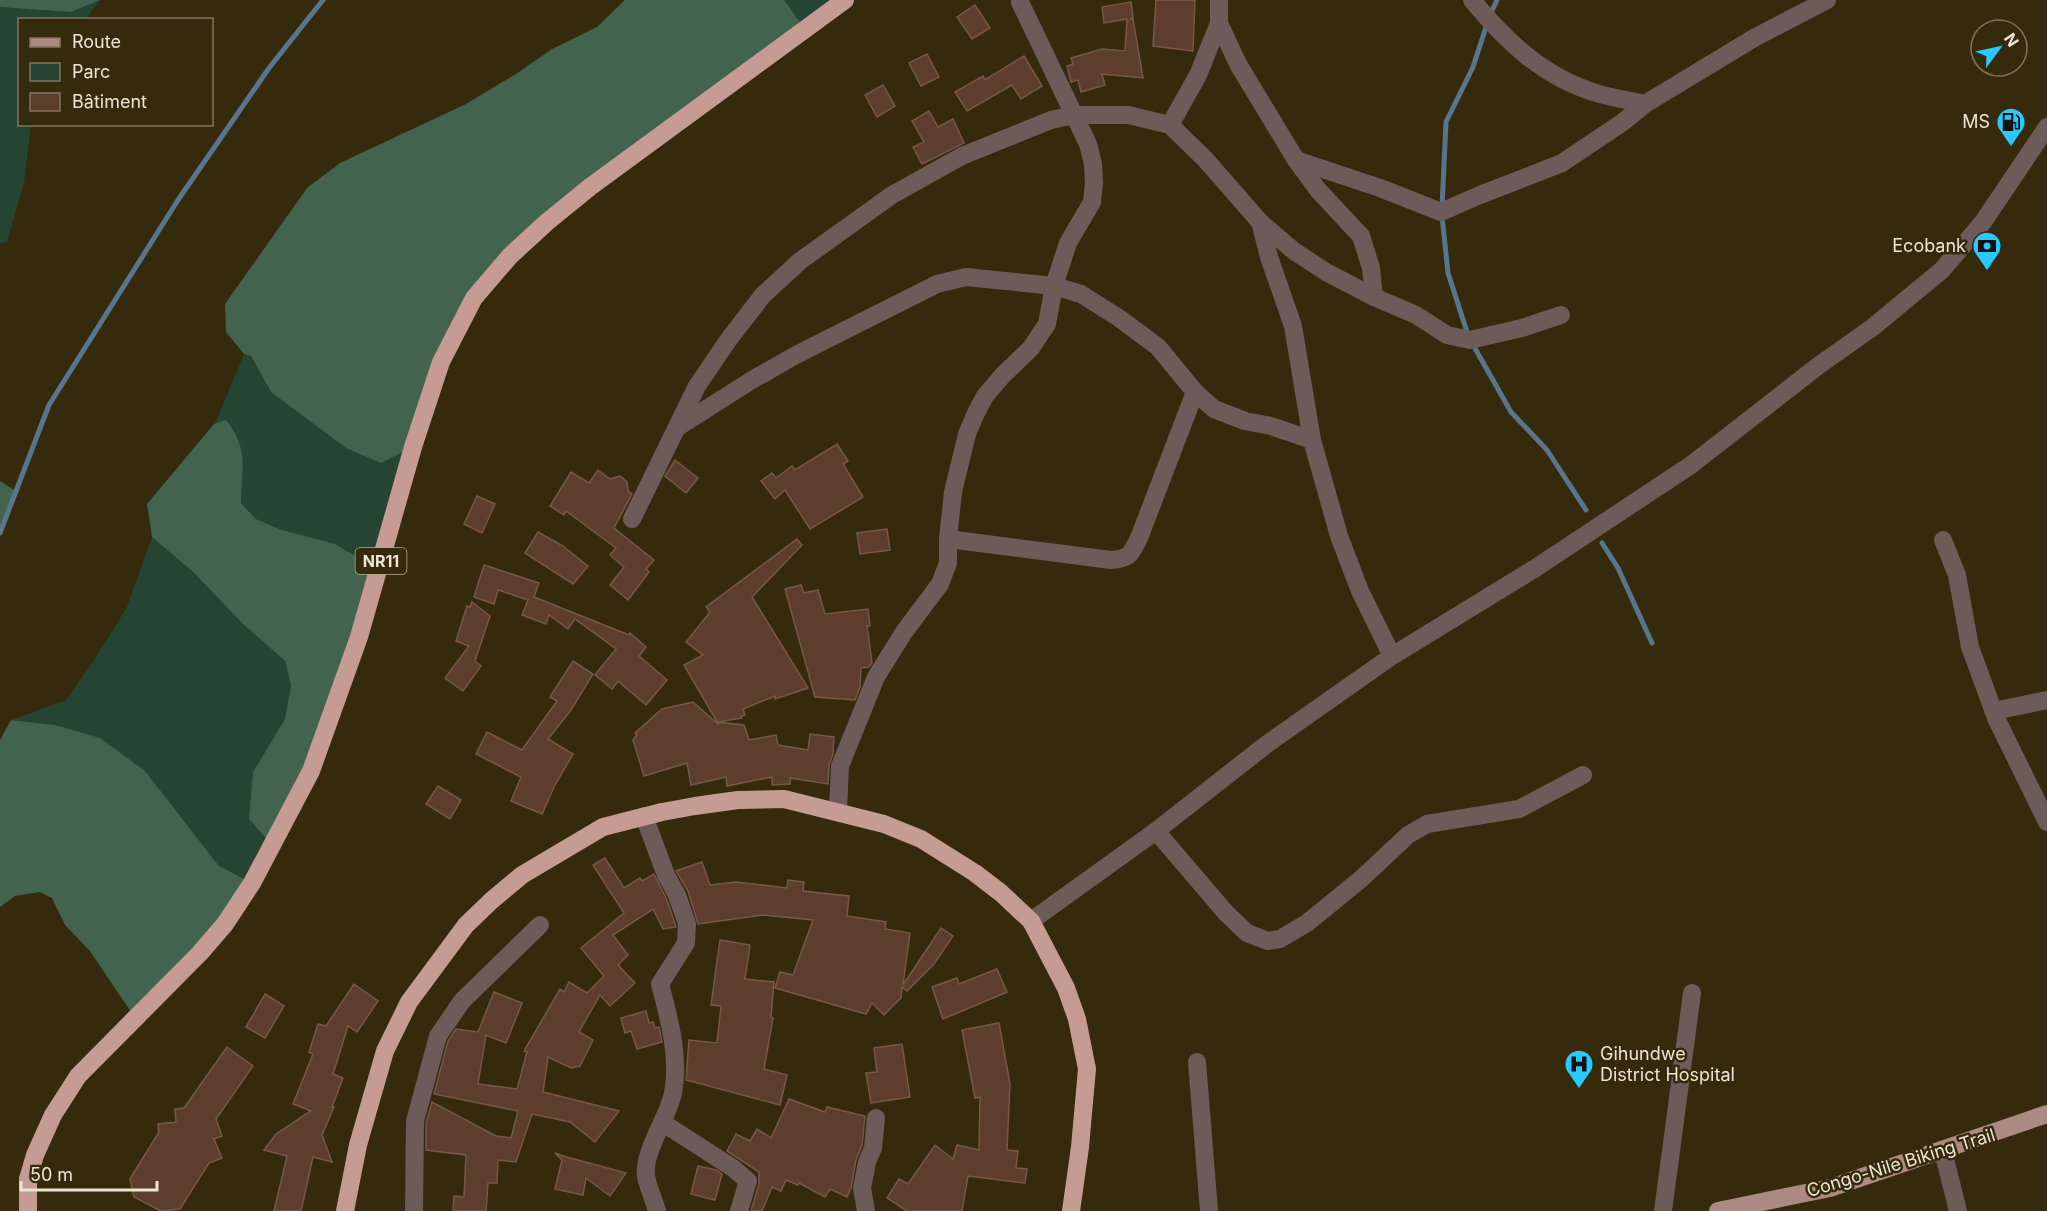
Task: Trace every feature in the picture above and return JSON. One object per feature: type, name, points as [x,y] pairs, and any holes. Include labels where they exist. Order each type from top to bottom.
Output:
[{"type":"highway","name":"NR11","points":[[27,1211],[28,1179],[35,1155],[53,1115],[78,1076],[200,953],[225,924],[252,883],[312,771],[359,637],[413,447],[441,362],[474,298],[510,256],[582,194],[844,0]]},
{"type":"highway","points":[[345,1211],[358,1145],[385,1051],[409,1002],[466,925],[522,875],[603,827],[662,812],[738,800],[784,799],[884,824],[921,838],[984,879],[1031,921],[1065,988],[1077,1019],[1088,1069],[1082,1136],[1071,1211]]},
{"type":"main road","name":"Congo-Nile Biking Trail","points":[[1718,1211],[1830,1188],[2047,1114]]},
{"type":"street","points":[[1170,125],[1198,75],[1219,23],[1219,0]]},
{"type":"street","points":[[1472,0],[1520,52],[1559,77],[1595,93],[1645,104]]},
{"type":"street","points":[[1296,160],[1380,188],[1442,212],[1562,163],[1623,122],[1645,104],[1754,38],[1827,0]]},
{"type":"street","points":[[838,811],[840,766],[876,677],[904,632],[940,584],[948,563],[953,492],[967,434],[985,396],[1031,348],[1047,324],[1054,286],[1068,243],[1092,202],[1094,164],[1088,144],[1020,2]]},
{"type":"street","points":[[1219,23],[1238,64],[1296,160],[1317,190],[1361,236],[1371,268],[1374,297]]},
{"type":"street","points":[[632,519],[697,386],[729,339],[763,296],[800,261],[892,195],[962,156],[1051,120],[1074,115],[1128,115],[1170,125],[1205,159],[1260,222],[1294,251],[1326,272],[1374,297],[1416,315],[1447,335],[1470,340],[1522,328],[1561,315]]},
{"type":"street","points":[[1031,921],[1156,831],[1267,744],[1392,656],[1534,569],[1690,465],[1818,366],[1873,327],[1942,270],[1983,222],[2047,127]]},
{"type":"street","points":[[1260,222],[1269,257],[1293,326],[1312,440],[1339,536],[1360,591],[1392,656]]},
{"type":"street","points":[[678,427],[796,355],[937,284],[966,277],[1054,286],[1081,294],[1158,347],[1195,392],[1214,409],[1245,421],[1271,426],[1312,440]]},
{"type":"street","points":[[948,539],[1122,560],[1132,554],[1139,538],[1195,392]]},
{"type":"street","points":[[1943,540],[1957,575],[1970,647],[1994,711],[2026,783],[2047,822]]},
{"type":"street","points":[[1994,711],[2047,700]]},
{"type":"street","points":[[1156,831],[1226,913],[1247,933],[1268,942],[1280,939],[1307,923],[1361,879],[1408,835],[1427,824],[1519,809],[1583,775]]},
{"type":"street","points":[[644,816],[687,924],[686,943],[660,984],[673,1042],[675,1068],[673,1094],[648,1160],[646,1175],[657,1211]]},
{"type":"street","points":[[414,1211],[415,1121],[438,1036],[462,1001],[540,925]]},
{"type":"street","points":[[1663,1211],[1692,993]]},
{"type":"street","points":[[1197,1062],[1209,1211]]},
{"type":"street","points":[[866,1211],[862,1188],[867,1162],[873,1148],[876,1118]]},
{"type":"street","points":[[663,1123],[733,1168],[748,1181],[739,1211]]},
{"type":"street","points":[[1943,1151],[1958,1211]]},
{"type":"green space","points":[[0,0],[100,0],[71,12],[0,7]]},
{"type":"green space","points":[[100,0],[87,18],[18,18],[18,126],[31,126],[24,183],[7,242],[0,243],[0,7],[71,12]]},
{"type":"green space","points":[[625,0],[784,0],[805,29],[590,187],[474,298],[413,447],[381,463],[346,448],[271,392],[251,356],[244,354],[226,332],[225,304],[307,188],[340,163],[466,104],[552,49],[597,27]]},
{"type":"green space","points":[[784,0],[845,0],[805,29]]},
{"type":"green space","points":[[244,354],[251,356],[271,392],[413,447],[378,570],[256,519],[241,503],[241,482],[226,420],[215,424]]},
{"type":"green space","points":[[226,420],[234,431],[241,450],[243,469],[241,503],[256,519],[282,530],[335,544],[378,570],[359,637],[272,845],[249,819],[253,772],[285,719],[291,685],[285,661],[243,624],[193,572],[152,537],[147,504],[214,424]]},
{"type":"green space","points":[[0,481],[17,492],[0,532]]},
{"type":"green space","points":[[152,537],[193,572],[243,624],[285,661],[291,685],[285,719],[253,772],[272,845],[252,883],[219,866],[145,771],[100,739],[55,725],[11,720],[66,700],[127,607]]},
{"type":"green space","points":[[11,720],[55,725],[100,738],[145,771],[219,866],[252,883],[135,1018],[90,951],[65,925],[52,898],[40,892],[15,896],[0,907],[0,740]]},
{"type":"building","points":[[1156,0],[1195,0],[1193,51],[1153,46]]},
{"type":"building","points":[[1131,2],[1133,18],[1130,19],[1133,19],[1143,78],[1102,74],[1105,85],[1081,92],[1078,80],[1071,82],[1067,66],[1073,64],[1071,58],[1102,49],[1125,51],[1127,19],[1104,23],[1102,7]]},
{"type":"building","points":[[975,5],[990,28],[972,39],[957,17]]},
{"type":"building","points":[[927,54],[939,77],[921,86],[909,63]]},
{"type":"building","points":[[1024,56],[1042,86],[1021,99],[1012,85],[967,111],[955,92],[983,76],[985,80]]},
{"type":"building","points":[[883,85],[895,106],[877,117],[865,95]]},
{"type":"building","points":[[929,111],[938,127],[953,119],[964,143],[922,164],[913,147],[924,142],[912,121]]},
{"type":"building","points":[[837,444],[848,461],[843,464],[863,497],[810,529],[785,490],[775,499],[761,481],[772,473],[776,478],[792,466],[795,470]]},
{"type":"building","points":[[675,460],[698,478],[686,493],[665,476]]},
{"type":"building","points":[[598,470],[610,479],[620,476],[627,482],[628,491],[632,494],[614,528],[654,560],[646,569],[649,572],[628,600],[610,585],[624,567],[610,555],[616,548],[566,511],[564,515],[550,506],[571,472],[589,483]]},
{"type":"building","points":[[477,496],[495,504],[482,533],[464,524]]},
{"type":"building","points":[[887,529],[890,550],[860,554],[857,533]]},
{"type":"building","points":[[538,532],[563,546],[588,566],[573,584],[525,553]]},
{"type":"building","points":[[797,539],[802,545],[752,597],[808,688],[775,699],[775,696],[743,709],[745,715],[741,716],[742,718],[718,722],[744,725],[749,740],[776,735],[778,745],[808,750],[810,734],[834,737],[828,784],[790,778],[790,784],[772,785],[772,777],[727,786],[726,777],[691,785],[687,763],[644,776],[633,740],[637,735],[635,733],[662,709],[693,702],[719,725],[684,665],[703,655],[686,642],[710,612],[706,607]]},
{"type":"building","points":[[484,565],[539,583],[534,597],[629,635],[630,633],[646,647],[639,656],[667,680],[646,705],[618,681],[612,689],[595,675],[616,649],[575,619],[568,629],[549,615],[546,624],[522,615],[528,600],[498,590],[494,604],[474,597]]},
{"type":"building","points":[[801,585],[804,593],[818,590],[825,614],[868,609],[870,626],[867,626],[872,663],[869,667],[861,668],[860,687],[855,700],[815,697],[785,589]]},
{"type":"building","points":[[472,602],[490,616],[475,661],[481,666],[463,691],[445,678],[469,646],[456,641],[467,606],[470,607]]},
{"type":"building","points":[[573,661],[593,674],[571,710],[548,739],[573,754],[542,814],[511,801],[521,777],[476,754],[487,732],[522,750],[557,701],[550,697]]},
{"type":"building","points":[[438,786],[461,800],[450,819],[426,804]]},
{"type":"building","points":[[605,858],[624,888],[640,878],[642,881],[654,874],[667,900],[676,927],[663,929],[653,909],[613,935],[628,955],[618,965],[635,983],[610,1006],[600,995],[579,1032],[593,1040],[580,1066],[571,1068],[548,1057],[543,1092],[619,1111],[595,1142],[570,1122],[532,1114],[516,1162],[498,1160],[497,1183],[488,1183],[486,1211],[453,1211],[454,1196],[464,1197],[466,1155],[426,1150],[426,1123],[432,1102],[496,1136],[511,1138],[518,1111],[434,1094],[448,1041],[456,1029],[478,1032],[494,992],[522,1003],[506,1043],[486,1035],[478,1084],[517,1089],[527,1052],[524,1051],[560,989],[564,992],[569,982],[587,993],[604,976],[581,948],[624,913],[593,865]]},
{"type":"building","points":[[702,862],[710,885],[736,882],[787,888],[788,880],[804,882],[803,891],[849,896],[847,916],[886,922],[885,929],[910,933],[903,985],[941,928],[953,936],[934,964],[907,991],[902,987],[901,998],[884,1015],[872,1003],[866,1014],[775,988],[780,972],[793,975],[813,920],[763,915],[698,924],[688,891],[676,871]]},
{"type":"building","points":[[720,940],[750,945],[745,979],[774,982],[771,1017],[773,1018],[764,1069],[787,1075],[780,1105],[686,1080],[689,1040],[717,1043],[721,1006],[711,1005]]},
{"type":"building","points":[[997,969],[1007,992],[943,1019],[932,987],[957,978],[959,984]]},
{"type":"building","points":[[354,984],[378,1001],[357,1032],[348,1026],[333,1074],[343,1078],[322,1135],[332,1162],[313,1157],[301,1211],[274,1211],[287,1156],[264,1150],[276,1134],[311,1111],[293,1104],[313,1054],[309,1052],[318,1024],[326,1026]]},
{"type":"building","points":[[265,994],[284,1006],[265,1038],[246,1027]]},
{"type":"building","points":[[646,1011],[649,1023],[653,1022],[655,1028],[659,1027],[662,1042],[637,1049],[631,1031],[625,1033],[621,1018]]},
{"type":"building","points":[[999,1023],[1010,1084],[1007,1150],[1018,1151],[1016,1168],[1027,1169],[1025,1183],[968,1176],[962,1211],[907,1211],[887,1198],[899,1179],[908,1184],[935,1145],[953,1159],[957,1145],[979,1150],[980,1097],[975,1098],[962,1030]]},
{"type":"building","points":[[902,1044],[910,1097],[871,1103],[866,1073],[877,1072],[874,1048]]},
{"type":"building","points":[[227,1047],[253,1066],[216,1119],[222,1136],[214,1139],[222,1158],[209,1163],[180,1209],[161,1211],[134,1197],[130,1179],[159,1132],[158,1124],[176,1122],[175,1109],[184,1108]]},
{"type":"building","points":[[789,1099],[825,1112],[827,1107],[865,1116],[862,1145],[856,1160],[851,1188],[847,1197],[830,1189],[825,1197],[799,1183],[798,1185],[786,1180],[781,1191],[772,1187],[762,1211],[751,1211],[759,1184],[759,1172],[727,1151],[736,1134],[750,1141],[757,1129],[771,1138]]},
{"type":"building","points":[[555,1153],[626,1173],[610,1196],[586,1178],[583,1195],[555,1189],[562,1160]]},
{"type":"building","points":[[698,1166],[716,1170],[722,1174],[715,1200],[691,1194]]},
{"type":"waterway","points":[[0,533],[49,405],[178,200],[269,68],[323,0]]},
{"type":"waterway","points":[[1490,15],[1497,0]]},
{"type":"waterway","points":[[1442,207],[1446,122],[1473,67],[1487,24]]},
{"type":"waterway","points":[[1442,216],[1448,273],[1468,335]]},
{"type":"waterway","points":[[1472,343],[1511,412],[1547,450],[1586,510]]},
{"type":"waterway","points":[[1602,543],[1618,568],[1652,643]]},
{"type":"place","name":"MS","points":[[2011,148]]},
{"type":"place","name":"Ecobank","points":[[1987,272]]},
{"type":"place","name":"Gihundwe District Hospital","points":[[1579,1090]]}]
